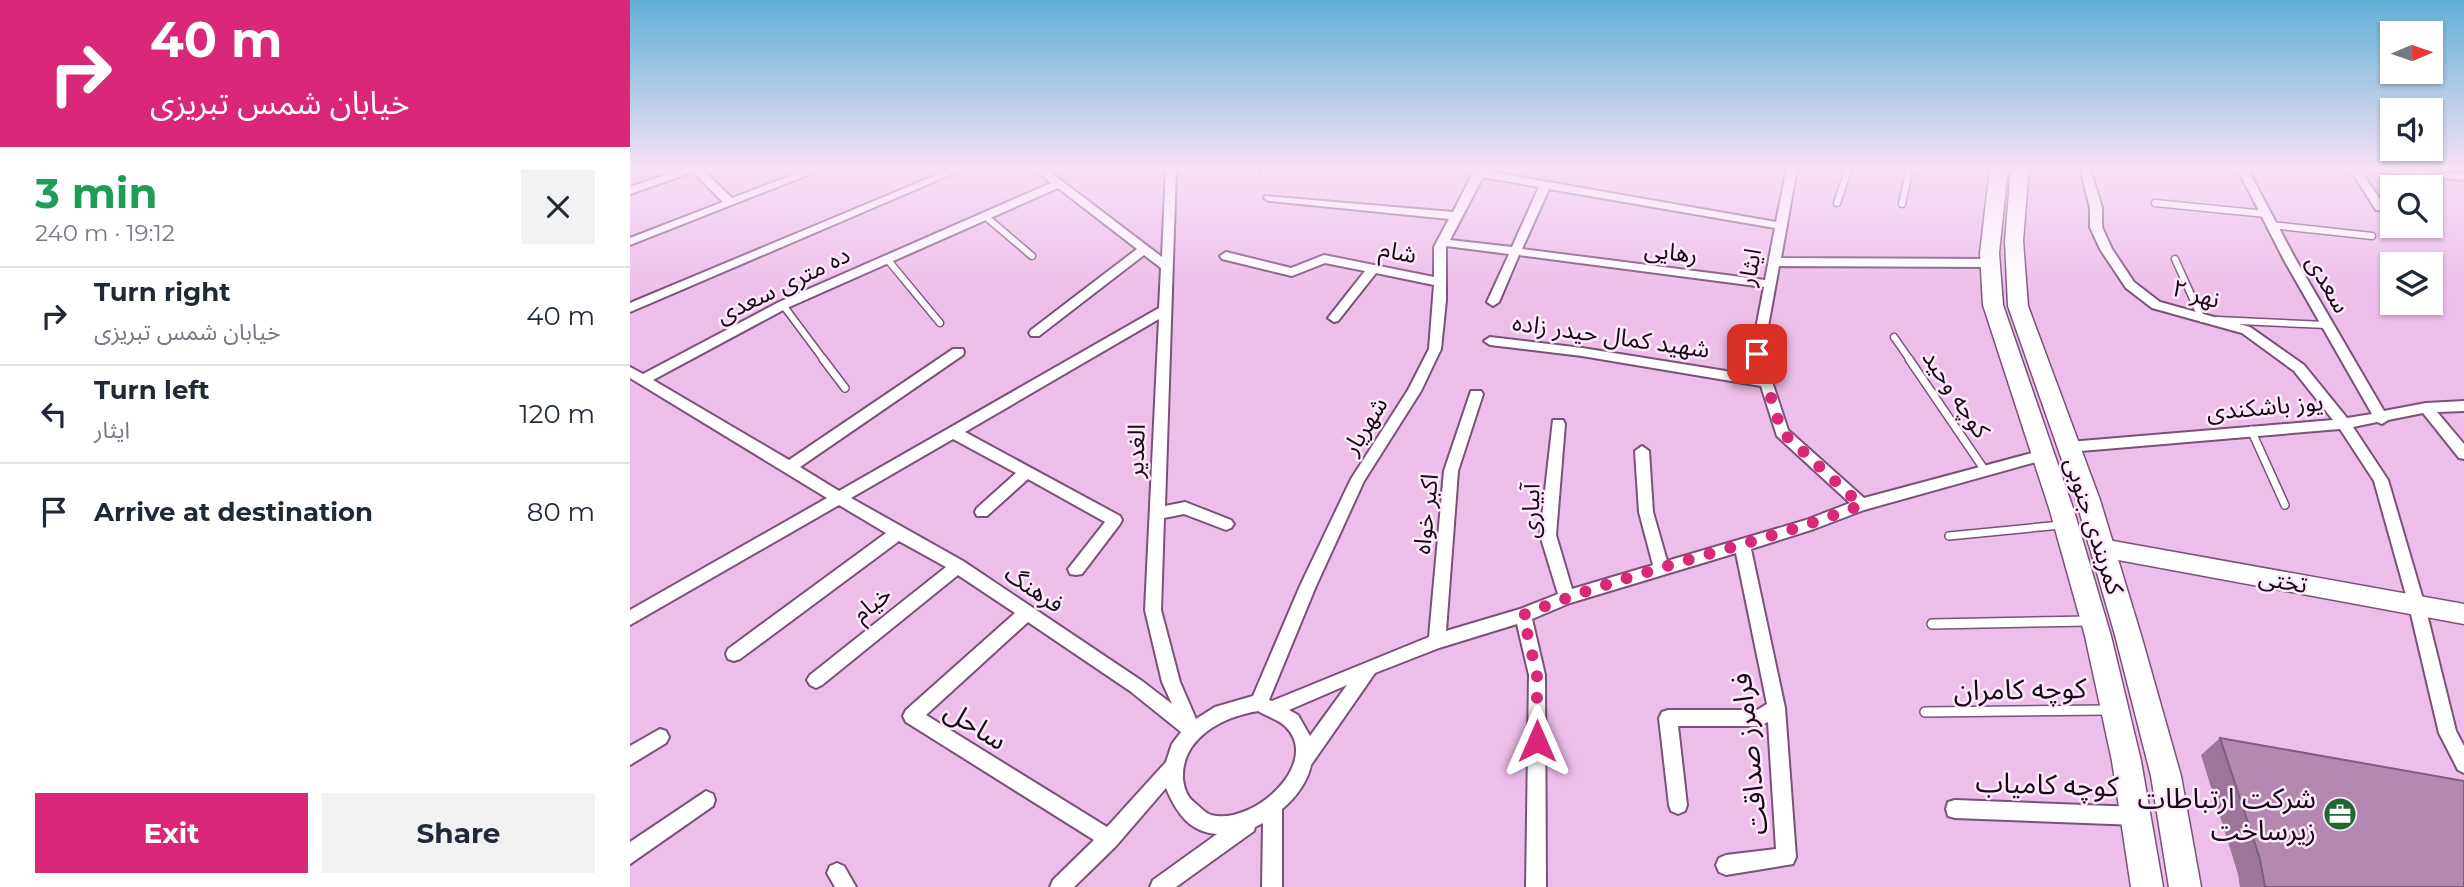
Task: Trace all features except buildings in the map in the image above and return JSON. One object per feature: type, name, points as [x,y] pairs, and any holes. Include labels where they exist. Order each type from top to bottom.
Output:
[{"type":"main road","name":"کمربندی جنوبی","points":[[1994,209],[1988,263],[1993,305],[2094,621],[2131,775],[2147,887]]},
{"type":"main road","name":"کمربندی جنوبی","points":[[2017,209],[2014,241],[2018,306],[2102,548],[2166,776],[2185,887]]},
{"type":"main road","points":[[2042,455],[2069,447]]},
{"type":"main road","name":"تختی","points":[[2102,548],[2464,614]]},
{"type":"street","points":[[630,242],[714,209]]},
{"type":"street","points":[[630,308],[863,209]]},
{"type":"street","name":"ده متری سعدی","points":[[637,376],[783,305],[1000,209]]},
{"type":"street","points":[[1094,209],[1166,266]]},
{"type":"street","name":"الغدیر","points":[[1169,209],[1153,610],[1171,682],[1192,730]]},
{"type":"street","points":[[1387,209],[1455,216]]},
{"type":"street","name":"شهریار","points":[[1266,706],[1308,586],[1358,479],[1414,391],[1435,349],[1440,247],[1459,209]]},
{"type":"street","points":[[1493,302],[1534,209]]},
{"type":"street","points":[[1685,209],[1781,226]]},
{"type":"street","name":"ایثار","points":[[1784,209],[1757,354],[1782,432],[1861,505]]},
{"type":"street","name":"نهر ۲","points":[[2096,209],[2096,227],[2106,249],[2130,285],[2156,305],[2246,330],[2299,368],[2344,424],[2381,480],[2417,606],[2448,733],[2464,764]]},
{"type":"street","name":"سعدی","points":[[2263,209],[2382,419]]},
{"type":"street","name":"رهایی","points":[[1442,242],[1770,284]]},
{"type":"street","points":[[1035,333],[1144,248]]},
{"type":"street","name":"شام","points":[[1226,256],[1292,272],[1324,259],[1440,282]]},
{"type":"street","points":[[1774,262],[1988,263]]},
{"type":"street","points":[[1334,318],[1373,269]]},
{"type":"street","points":[[630,618],[1164,311]]},
{"type":"street","name":"شهید کمال حیدر زاده","points":[[1490,341],[1582,352],[1766,382]]},
{"type":"street","points":[[788,467],[958,352]]},
{"type":"street","name":"فرهنگ","points":[[637,376],[898,533],[958,566],[1136,686],[1192,730]]},
{"type":"street","name":"اکبر خواه","points":[[1437,641],[1451,471],[1476,394]]},
{"type":"street","name":"یوز باشکندی","points":[[2069,447],[2344,424],[2382,419],[2426,408],[2464,406]]},
{"type":"street","points":[[2426,408],[2464,454]]},
{"type":"street","name":"آبیاری","points":[[1558,424],[1548,535],[1567,597]]},
{"type":"street","points":[[953,432],[1115,520],[1076,569]]},
{"type":"street","points":[[1643,451],[1646,512],[1661,567]]},
{"type":"street","points":[[1264,813],[1237,825],[1218,826],[1188,812],[1178,797],[1173,783],[1182,746],[1192,730],[1223,709],[1241,704],[1266,706],[1437,641],[1523,615],[1567,597],[1661,567],[1809,526],[1861,505],[2042,455]]},
{"type":"street","points":[[982,512],[1026,472]]},
{"type":"street","points":[[1156,514],[1185,508],[1226,524]]},
{"type":"street","points":[[734,654],[898,533]]},
{"type":"street","name":"فرامرز صداقت","points":[[1726,865],[1786,857],[1776,708],[1742,544]]},
{"type":"street","name":"خیام","points":[[816,680],[958,566]]},
{"type":"street","name":"ساحل","points":[[1028,612],[912,716],[1109,839]]},
{"type":"street","points":[[1523,615],[1537,675],[1536,887]]},
{"type":"street","points":[[1303,760],[1370,667]]},
{"type":"street","points":[[1160,887],[1264,813],[1289,793],[1299,778],[1304,742],[1299,727],[1266,706]]},
{"type":"street","points":[[1678,805],[1668,718],[1759,718],[1776,708]]},
{"type":"street","points":[[630,756],[660,737]]},
{"type":"street","points":[[1060,887],[1109,839],[1176,764]]},
{"type":"street","points":[[630,854],[706,800]]},
{"type":"street","name":"کوچه کامیاب","points":[[1955,809],[2137,816]]},
{"type":"street","points":[[1264,813],[1272,887]]},
{"type":"lane","points":[[2198,209],[2372,236]]},
{"type":"lane","points":[[985,216],[1032,256]]},
{"type":"lane","points":[[887,259],[940,323]]},
{"type":"lane","points":[[2175,259],[2202,319],[2327,325]]},
{"type":"lane","points":[[783,305],[845,388]]},
{"type":"lane","name":"کوچه وحید","points":[[1894,337],[1986,472]]},
{"type":"lane","points":[[2251,430],[2285,505]]},
{"type":"lane","points":[[1949,536],[2065,525]]},
{"type":"lane","points":[[1932,624],[2094,621]]},
{"type":"lane","name":"کوچه کامران","points":[[1925,712],[2116,710]]},
{"type":"place","name":"شرکت ارتباطات زیرساخت","points":[[2340,814]]},
{"type":"route","points":[[1537,741],[1537,675],[1523,615],[1567,597],[1661,567],[1809,526],[1861,505],[1782,432],[1757,354]]}]
